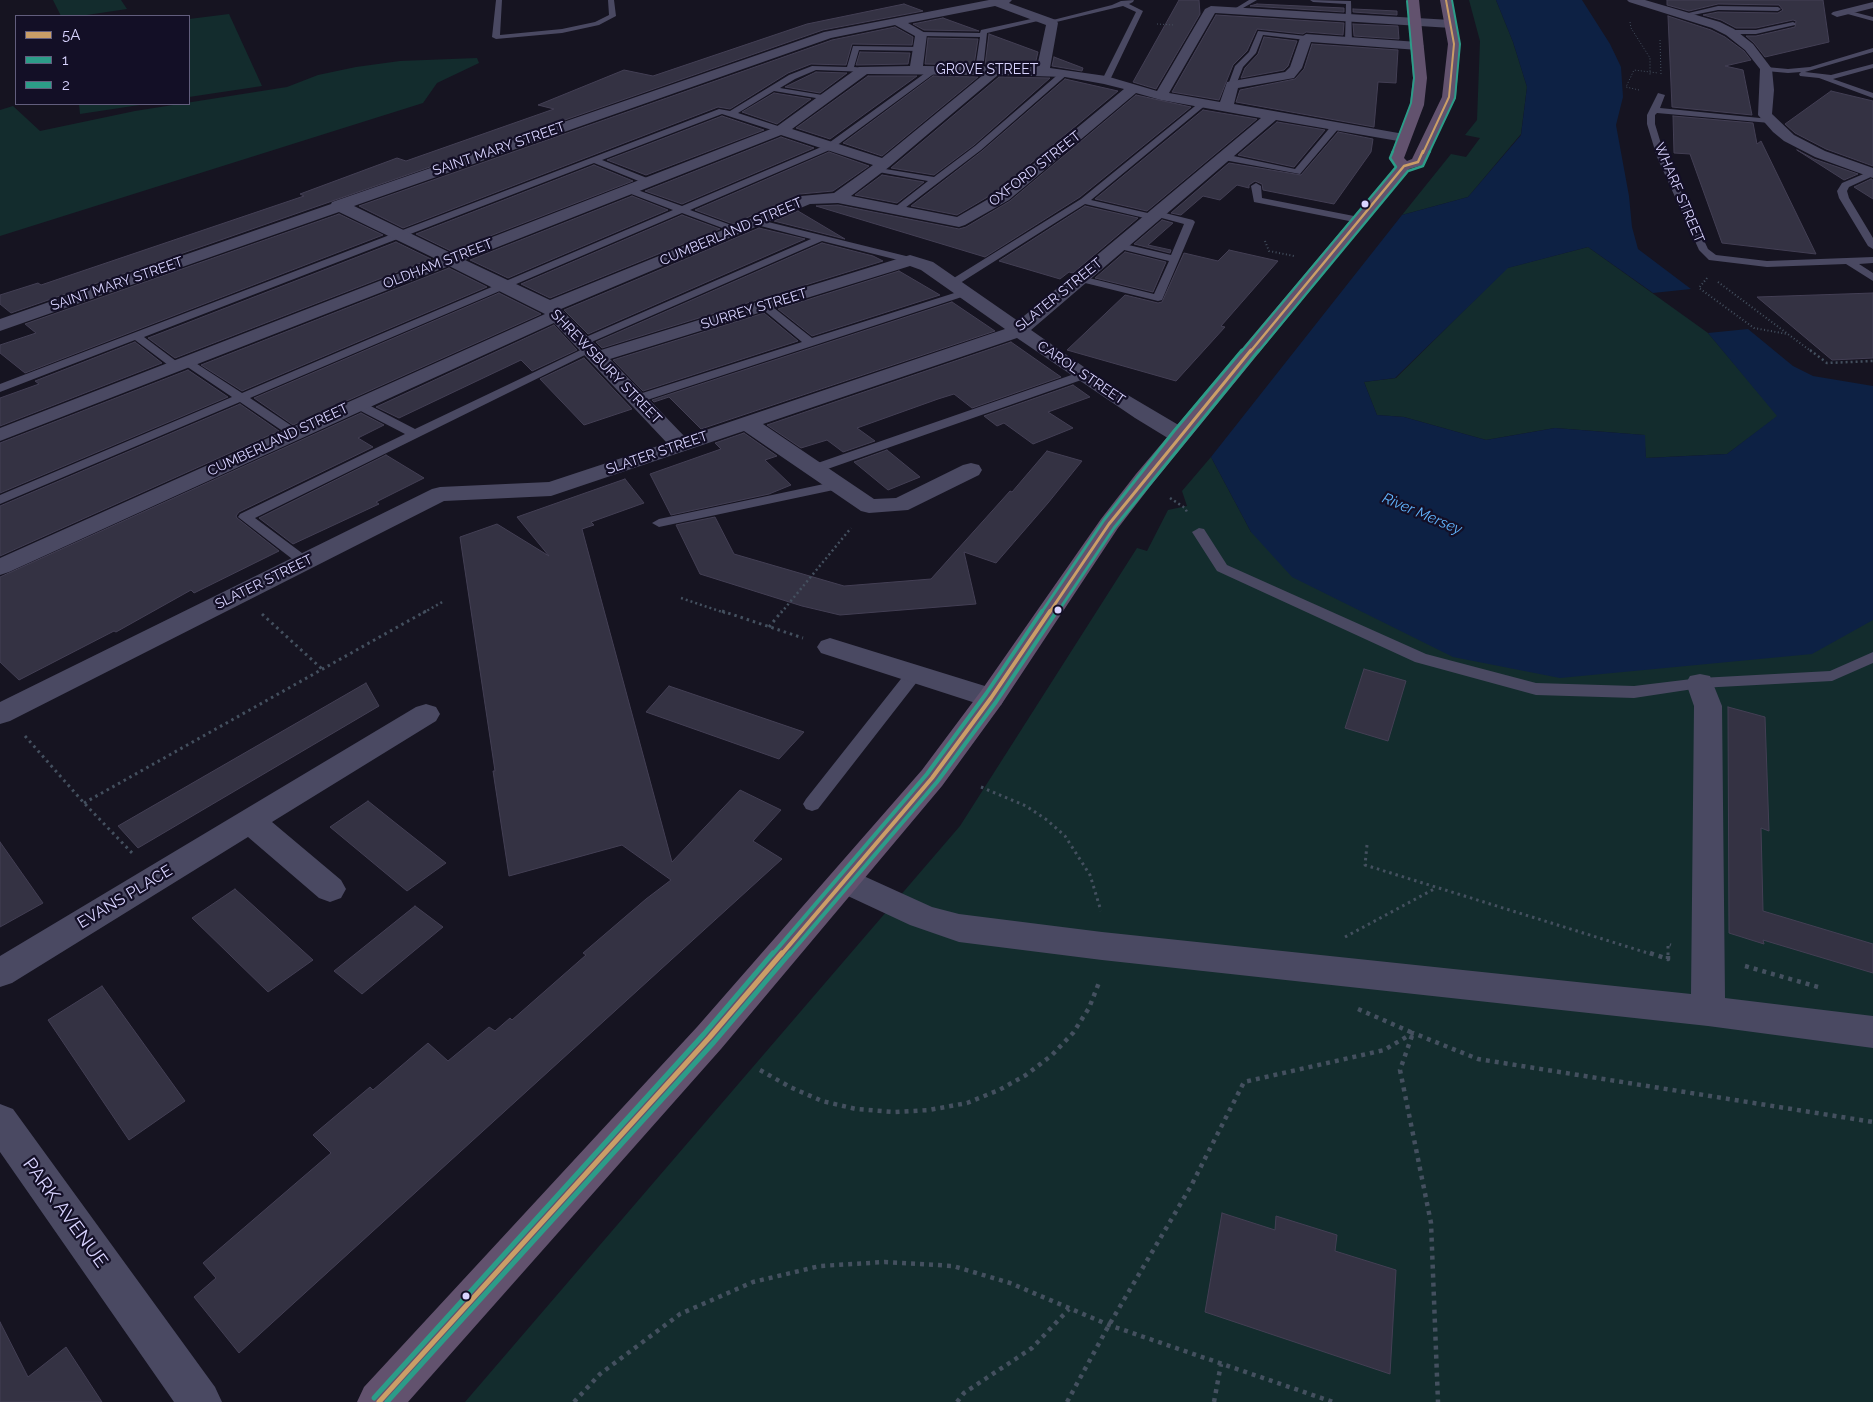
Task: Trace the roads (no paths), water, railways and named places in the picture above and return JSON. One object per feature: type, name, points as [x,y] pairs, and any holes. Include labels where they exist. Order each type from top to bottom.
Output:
[{"type":"highway","points":[[379,1402],[709,1038],[846,881],[932,778],[990,698],[1109,524],[1179,435],[1359,220],[1404,152],[1418,105],[1420,78],[1413,0]]},
{"type":"highway","points":[[1404,152],[1418,162],[1448,98],[1454,45],[1446,0]]},
{"type":"street","points":[[1633,0],[1716,25],[1730,32],[1749,47],[1766,69],[1768,90],[1764,109],[1770,121],[1789,138],[1829,158],[1873,173]]},
{"type":"street","points":[[1001,1],[1052,23],[1043,71]]},
{"type":"street","name":"SAINT MARY STREET","points":[[0,325],[809,41],[828,35],[1001,1]]},
{"type":"street","points":[[935,2],[957,9]]},
{"type":"street","points":[[1842,13],[1873,5]]},
{"type":"street","points":[[1161,96],[1201,27],[1206,6],[1234,11],[1451,24]]},
{"type":"street","points":[[896,21],[921,34],[916,70]]},
{"type":"street","points":[[1226,107],[1232,85],[1290,76],[1296,68],[1306,38],[1418,46]]},
{"type":"street","name":"GROVE STREET","points":[[857,69],[996,70],[1065,73],[1106,80],[1161,96],[1336,126],[1404,152]]},
{"type":"street","name":"OLDHAM STREET","points":[[0,435],[781,130],[825,98],[857,69]]},
{"type":"street","points":[[838,198],[880,167],[996,70]]},
{"type":"street","name":"OXFORD STREET","points":[[838,198],[960,222],[1003,197],[1133,88]]},
{"type":"street","name":"SLATER STREET","points":[[2,713],[440,494],[551,490],[680,444],[1018,331],[1273,115]]},
{"type":"street","points":[[781,130],[880,167]]},
{"type":"street","name":"CUMBERLAND STREET","points":[[0,567],[357,404],[553,311],[736,230],[807,199],[838,198]]},
{"type":"street","name":"SHREWSBURY STREET","points":[[338,205],[553,311],[680,444]]},
{"type":"street","name":"CAROL STREET","points":[[910,260],[927,266],[1018,331],[1142,414],[1179,435]]},
{"type":"street","name":"SURREY STREET","points":[[590,349],[765,306],[910,260]]},
{"type":"street","points":[[746,422],[870,506],[900,505],[971,470]]},
{"type":"street","points":[[830,646],[990,698]]},
{"type":"street","points":[[1700,683],[1708,706],[1708,1011]]},
{"type":"street","name":"EVANS PLACE","points":[[0,973],[426,714]]},
{"type":"street","points":[[250,821],[330,889]]},
{"type":"street","points":[[846,881],[921,916],[960,928],[1708,1011],[1873,1032]]},
{"type":"street","name":"PARK AVENUE","points":[[1,1126],[200,1402]]},
{"type":"lane","points":[[499,0],[496,37],[562,32],[597,24],[613,16],[611,0]]},
{"type":"lane","points":[[979,70],[984,32],[1114,7],[1121,3],[1136,0]]},
{"type":"lane","points":[[1234,11],[1254,0]]},
{"type":"lane","points":[[1313,0],[1349,2],[1349,41]]},
{"type":"lane","points":[[1106,80],[1140,11],[1121,3]]},
{"type":"lane","points":[[1683,15],[1718,8],[1778,9]]},
{"type":"lane","points":[[1842,13],[1873,19]]},
{"type":"lane","points":[[1730,32],[1756,32],[1793,24]]},
{"type":"lane","points":[[1232,85],[1239,66],[1252,53],[1261,33],[1306,38]]},
{"type":"lane","points":[[921,34],[984,35]]},
{"type":"lane","points":[[731,114],[792,77],[815,68],[857,69],[856,48],[920,49]]},
{"type":"lane","points":[[1788,71],[1810,68],[1873,50]]},
{"type":"lane","points":[[1766,69],[1831,77],[1873,66]]},
{"type":"lane","points":[[0,500],[829,147],[934,70]]},
{"type":"lane","points":[[898,209],[978,148],[1065,73]]},
{"type":"lane","points":[[1818,76],[1873,96]]},
{"type":"lane","points":[[774,89],[825,98]]},
{"type":"lane","name":"WHARF STREET","points":[[1661,95],[1656,110],[1651,114],[1651,124],[1661,157],[1704,250],[1713,258],[1767,264],[1873,260]]},
{"type":"lane","points":[[637,399],[811,343],[960,288],[1084,201],[1203,104]]},
{"type":"lane","points":[[1656,110],[1770,121]]},
{"type":"lane","points":[[0,388],[722,111],[781,130]]},
{"type":"lane","points":[[1224,157],[1297,172],[1336,126]]},
{"type":"lane","points":[[594,160],[648,182]]},
{"type":"lane","points":[[880,167],[936,180]]},
{"type":"lane","points":[[1873,173],[1845,185],[1842,191],[1844,198],[1873,246]]},
{"type":"lane","points":[[1256,186],[1257,200],[1359,220]]},
{"type":"lane","points":[[628,190],[736,230]]},
{"type":"lane","points":[[1288,195],[1322,204],[1317,212]]},
{"type":"lane","points":[[1080,278],[1158,298],[1190,222],[1084,201]]},
{"type":"lane","points":[[756,222],[910,260]]},
{"type":"lane","points":[[305,562],[245,517],[821,238]]},
{"type":"lane","points":[[1120,246],[1174,259]]},
{"type":"lane","points":[[1848,261],[1873,278]]},
{"type":"lane","points":[[765,306],[811,343]]},
{"type":"lane","points":[[136,336],[240,397],[294,433]]},
{"type":"lane","points":[[814,469],[1084,374]]},
{"type":"lane","points":[[357,404],[414,434]]},
{"type":"lane","points":[[659,523],[838,485]]},
{"type":"lane","points":[[1198,532],[1222,568],[1422,658],[1536,690],[1634,692],[1700,683],[1832,676],[1873,657]]},
{"type":"lane","points":[[812,804],[914,674]]},
{"type":"water","name":"River Mersey","points":[[1496,0],[1582,0],[1610,44],[1621,67],[1623,97],[1616,125],[1629,196],[1632,227],[1638,249],[1691,289],[1653,293],[1588,247],[1508,268],[1395,378],[1364,382],[1377,415],[1404,417],[1486,440],[1555,428],[1645,435],[1646,458],[1727,454],[1777,416],[1708,333],[1748,329],[1793,366],[1813,376],[1873,386],[1873,620],[1812,654],[1560,678],[1453,657],[1292,577],[1251,532],[1211,457],[1402,215],[1468,197],[1521,135],[1527,87],[1513,42]]}]
